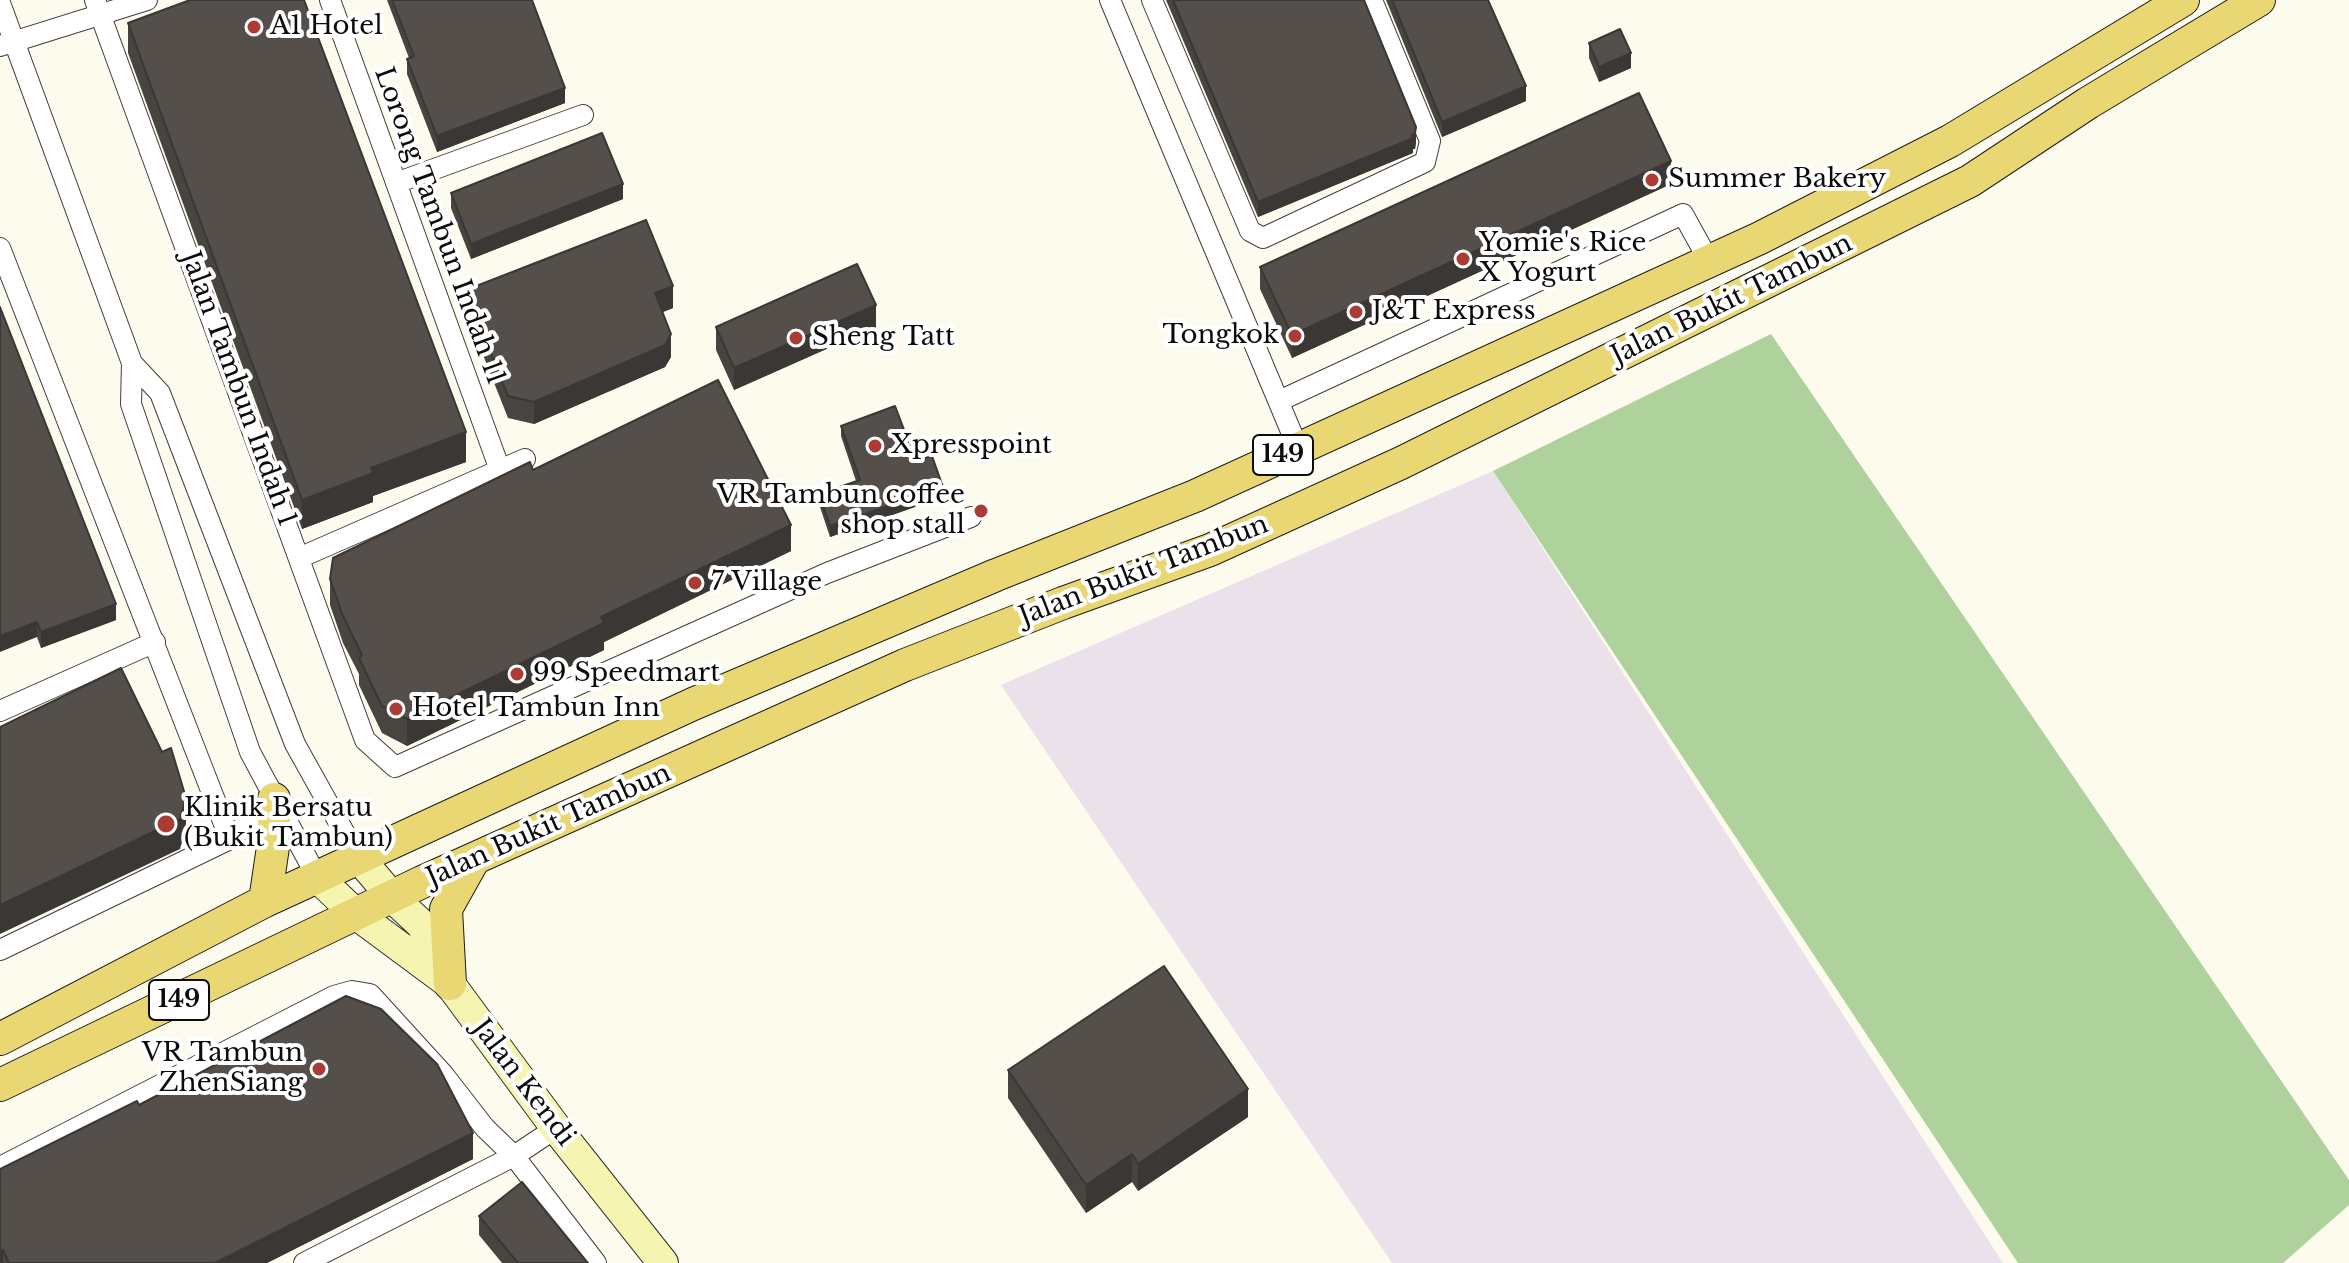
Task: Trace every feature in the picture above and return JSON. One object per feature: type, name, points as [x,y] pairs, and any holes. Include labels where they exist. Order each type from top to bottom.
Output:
[{"type":"main road","name":"Jalan Bukit Tambun","points":[[0,1039],[265,901],[693,704],[996,575],[1195,496],[1760,238],[1950,141],[2183,0]]},
{"type":"main road","name":"Jalan Bukit Tambun","points":[[0,1085],[474,859],[905,665],[1210,550],[1401,463],[1970,181],[2088,103],[2259,0]]},
{"type":"main road","points":[[265,901],[274,840],[274,799]]},
{"type":"main road","points":[[450,984],[446,909],[474,859]]},
{"type":"street","points":[[7,44],[98,7],[147,0]]},
{"type":"street","name":"Lorong Tambun Indah 11","points":[[330,0],[500,470]]},
{"type":"street","points":[[1110,0],[1298,448]]},
{"type":"street","points":[[1152,0],[1250,231],[1263,238],[1425,162],[1430,141],[1372,0]]},
{"type":"street","points":[[0,3],[7,44],[132,363],[160,393],[295,744],[358,857],[393,898]]},
{"type":"street","name":"Jalan Tambun Indah 1","points":[[98,7],[365,740],[395,767],[827,573],[971,517]]},
{"type":"street","points":[[396,183],[583,115]]},
{"type":"street","points":[[1279,401],[1683,214],[1709,261]]},
{"type":"street","points":[[0,248],[230,839]]},
{"type":"street","points":[[132,363],[131,404],[250,752],[274,799],[317,877],[357,915],[450,984]]},
{"type":"street","points":[[299,558],[525,459]]},
{"type":"street","points":[[0,711],[155,642]]},
{"type":"street","points":[[0,950],[230,839],[274,799]]},
{"type":"street","name":"Jalan Kendi","points":[[393,898],[422,925],[450,984],[556,1128],[663,1263]]},
{"type":"street","points":[[0,1167],[334,996],[352,991],[370,994],[443,1074],[485,1128],[514,1156],[596,1263]]},
{"type":"street","points":[[304,1263],[514,1156],[556,1128]]},
{"type":"shaded area","points":[[1493,471],[2003,1263],[1392,1263],[1001,685]]},
{"type":"green space","points":[[1771,334],[2349,1180],[2349,1205],[2283,1263],[2018,1263],[1493,471]]},
{"type":"building","points":[[190,0],[304,0],[466,432],[371,468],[373,473],[302,500],[128,23]]},
{"type":"building","points":[[392,0],[532,0],[565,88],[437,136],[407,59],[414,56]]},
{"type":"building","points":[[1173,0],[1364,0],[1416,127],[1413,138],[1258,202]]},
{"type":"building","points":[[1392,0],[1488,0],[1526,86],[1442,122]]},
{"type":"building","points":[[1620,29],[1631,53],[1599,67],[1589,43]]},
{"type":"building","points":[[1639,93],[1671,161],[1292,335],[1260,267]]},
{"type":"building","points":[[602,133],[623,184],[471,244],[451,193]]},
{"type":"building","points":[[646,220],[673,286],[655,293],[671,334],[665,345],[534,402],[508,396],[466,290]]},
{"type":"building","points":[[857,264],[876,305],[734,368],[716,327]]},
{"type":"building","points":[[0,307],[116,604],[41,632],[37,622],[0,636]]},
{"type":"building","points":[[718,380],[791,525],[601,617],[604,623],[407,719],[382,706],[359,658],[362,655],[330,579],[333,558],[530,462],[533,470]]},
{"type":"building","points":[[895,406],[916,461],[932,456],[943,487],[830,526],[819,494],[860,480],[841,426]]},
{"type":"building","points":[[121,668],[162,752],[171,748],[186,798],[180,819],[0,905],[0,727]]},
{"type":"building","points":[[1164,966],[1248,1089],[1138,1164],[1132,1154],[1086,1185],[1008,1070]]},
{"type":"building","points":[[346,996],[381,1009],[437,1064],[473,1133],[215,1263],[9,1263],[3,1250],[0,1252],[0,1169],[137,1101],[139,1105]]},
{"type":"building","points":[[522,1182],[588,1263],[518,1263],[479,1216]]},
{"type":"place","name":"A1 Hotel","points":[[254,27]]},
{"type":"place","name":"Summer Bakery","points":[[1652,180]]},
{"type":"place","name":"Yomie's Rice X Yogurt","points":[[1463,259]]},
{"type":"place","name":"J&T Express","points":[[1356,312]]},
{"type":"place","name":"Tongkok","points":[[1295,336]]},
{"type":"place","name":"Sheng Tatt","points":[[796,338]]},
{"type":"place","name":"Xpresspoint","points":[[875,446]]},
{"type":"place","name":"VR Tambun coffee shop stall","points":[[981,511]]},
{"type":"place","name":"7 Village","points":[[695,583]]},
{"type":"place","name":"99 Speedmart","points":[[517,674]]},
{"type":"place","name":"Hotel Tambun Inn","points":[[396,709]]},
{"type":"place","name":"Klinik Bersatu (Bukit Tambun)","points":[[166,824]]},
{"type":"place","name":"VR Tambun ZhenSiang","points":[[319,1069]]}]
